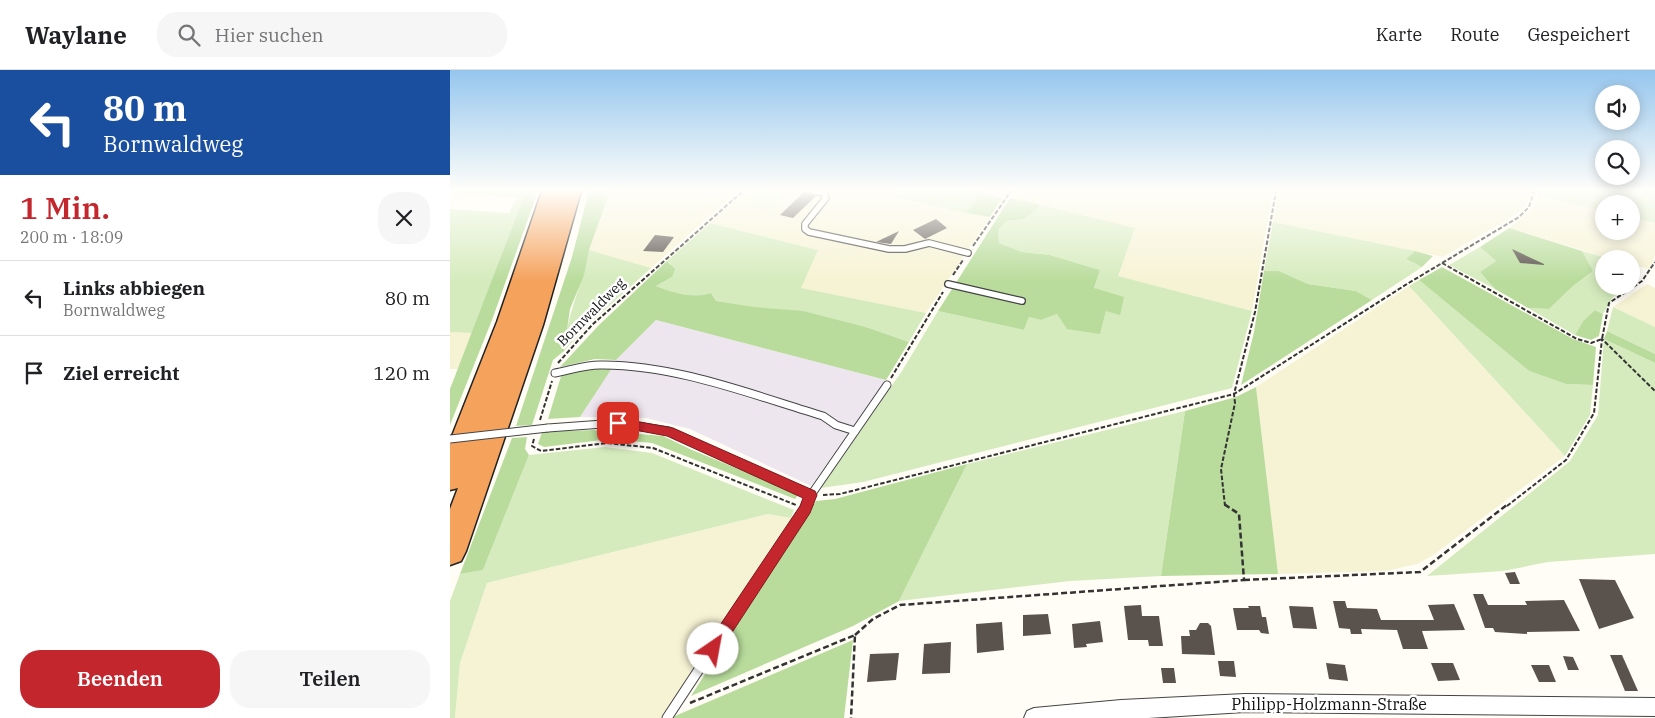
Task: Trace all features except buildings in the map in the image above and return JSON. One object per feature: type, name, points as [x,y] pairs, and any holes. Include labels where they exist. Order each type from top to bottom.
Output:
[{"type":"highway","points":[[450,478],[509,322],[542,221]]},
{"type":"highway","points":[[450,551],[531,325],[562,221]]},
{"type":"street","name":"Philipp-Holzmann-Straße","points":[[1034,718],[1122,714],[1246,703],[1532,711],[1655,707]]},
{"type":"lane","points":[[807,221],[805,228],[809,232],[889,249],[905,249],[928,243],[968,253]]},
{"type":"lane","points":[[948,284],[1022,301]]},
{"type":"lane","points":[[555,373],[598,364],[636,366],[710,382],[823,416],[836,425],[855,431]]},
{"type":"lane","points":[[669,714],[806,509],[811,495],[887,385]]},
{"type":"lane","points":[[450,439],[548,428],[618,423],[669,431],[811,495]]},
{"type":"path","name":"Bornwaldweg","points":[[538,428],[558,364],[592,325],[708,221]]},
{"type":"path","points":[[1244,580],[1239,514],[1224,505],[1221,469],[1235,403],[1234,394],[1255,312],[1271,221]]},
{"type":"path","points":[[811,495],[840,494],[1234,394],[1512,221]]},
{"type":"path","points":[[669,714],[855,635],[873,619],[900,605],[1244,580],[1420,572],[1566,460],[1594,413],[1602,338],[1609,303],[1638,284],[1652,271],[1655,262]]},
{"type":"path","points":[[1442,263],[1577,339],[1591,343],[1602,338]]},
{"type":"path","points":[[1602,338],[1655,391]]},
{"type":"path","points":[[534,437],[532,446],[542,451],[607,443],[653,448],[806,509]]},
{"type":"path","points":[[851,718],[855,635]]},
{"type":"shaded area","points":[[599,221],[704,221],[651,268],[589,250]]},
{"type":"shaded area","points":[[712,221],[987,221],[926,313],[800,288],[818,250],[710,223]]},
{"type":"shaded area","points":[[1107,221],[1268,221],[1252,311],[1117,276],[1135,228]]},
{"type":"shaded area","points":[[1273,221],[1504,221],[1443,257]]},
{"type":"shaded area","points":[[1517,221],[1595,221],[1595,240],[1640,240],[1640,221],[1655,223],[1655,255],[1650,269],[1640,266],[1640,250],[1595,250],[1595,254],[1509,228]]},
{"type":"shaded area","points":[[1647,284],[1655,288],[1655,327],[1613,307],[1631,295],[1640,295],[1640,289]]},
{"type":"shaded area","points":[[1409,286],[1565,456],[1432,556],[1417,564],[1386,571],[1278,574],[1256,387]]},
{"type":"shaded area","points":[[656,320],[886,380],[811,486],[690,429],[646,418],[580,417],[616,360]]},
{"type":"shaded area","points":[[450,332],[472,333],[459,369],[450,369]]},
{"type":"shaded area","points":[[768,514],[791,518],[661,718],[455,718],[460,663],[487,583]]},
{"type":"green space","points":[[450,221],[515,221],[472,333],[450,332]]},
{"type":"green space","points":[[514,221],[527,221],[492,320],[450,425],[450,389]]},
{"type":"green space","points":[[581,221],[599,221],[589,250],[584,275],[570,309],[564,351],[553,360],[532,425],[516,426],[572,257]]},
{"type":"green space","points":[[995,221],[1006,221],[998,230],[999,243],[1022,252],[1050,255],[1100,270],[1094,288],[1124,297],[1120,315],[1106,311],[1100,334],[1067,329],[1057,314],[1041,320],[1029,317],[1024,330],[938,311]]},
{"type":"green space","points":[[1006,221],[1107,221],[1135,228],[1118,276],[1252,311],[1232,388],[863,482],[821,488],[902,371],[938,311],[1024,330],[1029,317],[1041,320],[1057,314],[1100,333],[1106,311],[1094,288],[1100,270],[1050,255],[1022,252],[999,243],[998,230]]},
{"type":"green space","points":[[1273,222],[1415,251],[1406,259],[1422,267],[1372,300],[1356,291],[1308,284],[1279,271],[1264,271]]},
{"type":"green space","points":[[710,223],[818,250],[801,288],[926,313],[909,342],[869,328],[716,301],[711,293],[690,296],[656,286],[672,277],[671,264],[667,261]]},
{"type":"green space","points":[[1509,228],[1582,251],[1593,271],[1573,286],[1549,309],[1528,308],[1495,289],[1480,272],[1496,261],[1480,247]]},
{"type":"green space","points":[[1480,247],[1496,261],[1480,272],[1495,289],[1449,265]]},
{"type":"green space","points":[[589,250],[651,268],[588,325],[564,351],[568,324]]},
{"type":"green space","points":[[1415,251],[1433,256],[1422,267],[1406,259]]},
{"type":"green space","points":[[1582,251],[1595,255],[1595,295],[1616,295],[1603,314],[1595,310],[1583,321],[1575,335],[1528,308],[1549,309],[1573,286],[1593,271]]},
{"type":"green space","points":[[667,261],[675,269],[672,277],[656,286],[669,291],[690,295],[711,293],[716,301],[754,307],[803,311],[869,328],[909,342],[886,380],[656,320],[616,360],[595,359],[560,367],[599,325]]},
{"type":"green space","points":[[1442,267],[1573,339],[1596,347],[1593,385],[1566,384],[1529,371],[1419,280]]},
{"type":"green space","points":[[1264,271],[1279,271],[1308,284],[1356,291],[1372,300],[1241,385],[1254,332]]},
{"type":"green space","points":[[1419,280],[1529,371],[1566,384],[1593,385],[1590,415],[1565,456],[1409,286]]},
{"type":"green space","points":[[1613,307],[1655,327],[1655,354],[1607,331]]},
{"type":"green space","points":[[1595,310],[1603,314],[1599,336],[1591,340],[1575,335],[1583,321]]},
{"type":"green space","points":[[1607,331],[1655,354],[1655,363],[1604,339]]},
{"type":"green space","points":[[1604,339],[1655,363],[1655,554],[1548,562],[1503,571],[1427,576],[1570,461],[1598,415]]},
{"type":"green space","points":[[601,366],[612,368],[580,417],[548,419],[562,373]]},
{"type":"green space","points":[[1256,387],[1278,574],[1161,576],[1185,411],[1236,397]]},
{"type":"green space","points":[[1185,411],[1161,576],[1070,581],[899,601],[967,464]]},
{"type":"green space","points":[[593,430],[663,436],[692,450],[799,494],[795,499],[652,443],[610,439],[544,447],[538,444],[542,432]]},
{"type":"green space","points":[[527,437],[525,449],[529,455],[483,570],[460,574],[512,438]]},
{"type":"green space","points":[[605,447],[652,453],[794,510],[791,518],[768,514],[487,583],[460,663],[455,718],[450,718],[450,601],[460,574],[483,570],[529,455]]},
{"type":"green space","points":[[967,464],[899,601],[853,626],[691,696],[816,501],[835,499]]},
{"type":"green space","points":[[853,640],[844,718],[673,718],[675,716]]},
{"type":"route","points":[[618,423],[669,431],[811,495],[806,509],[713,649]]}]
